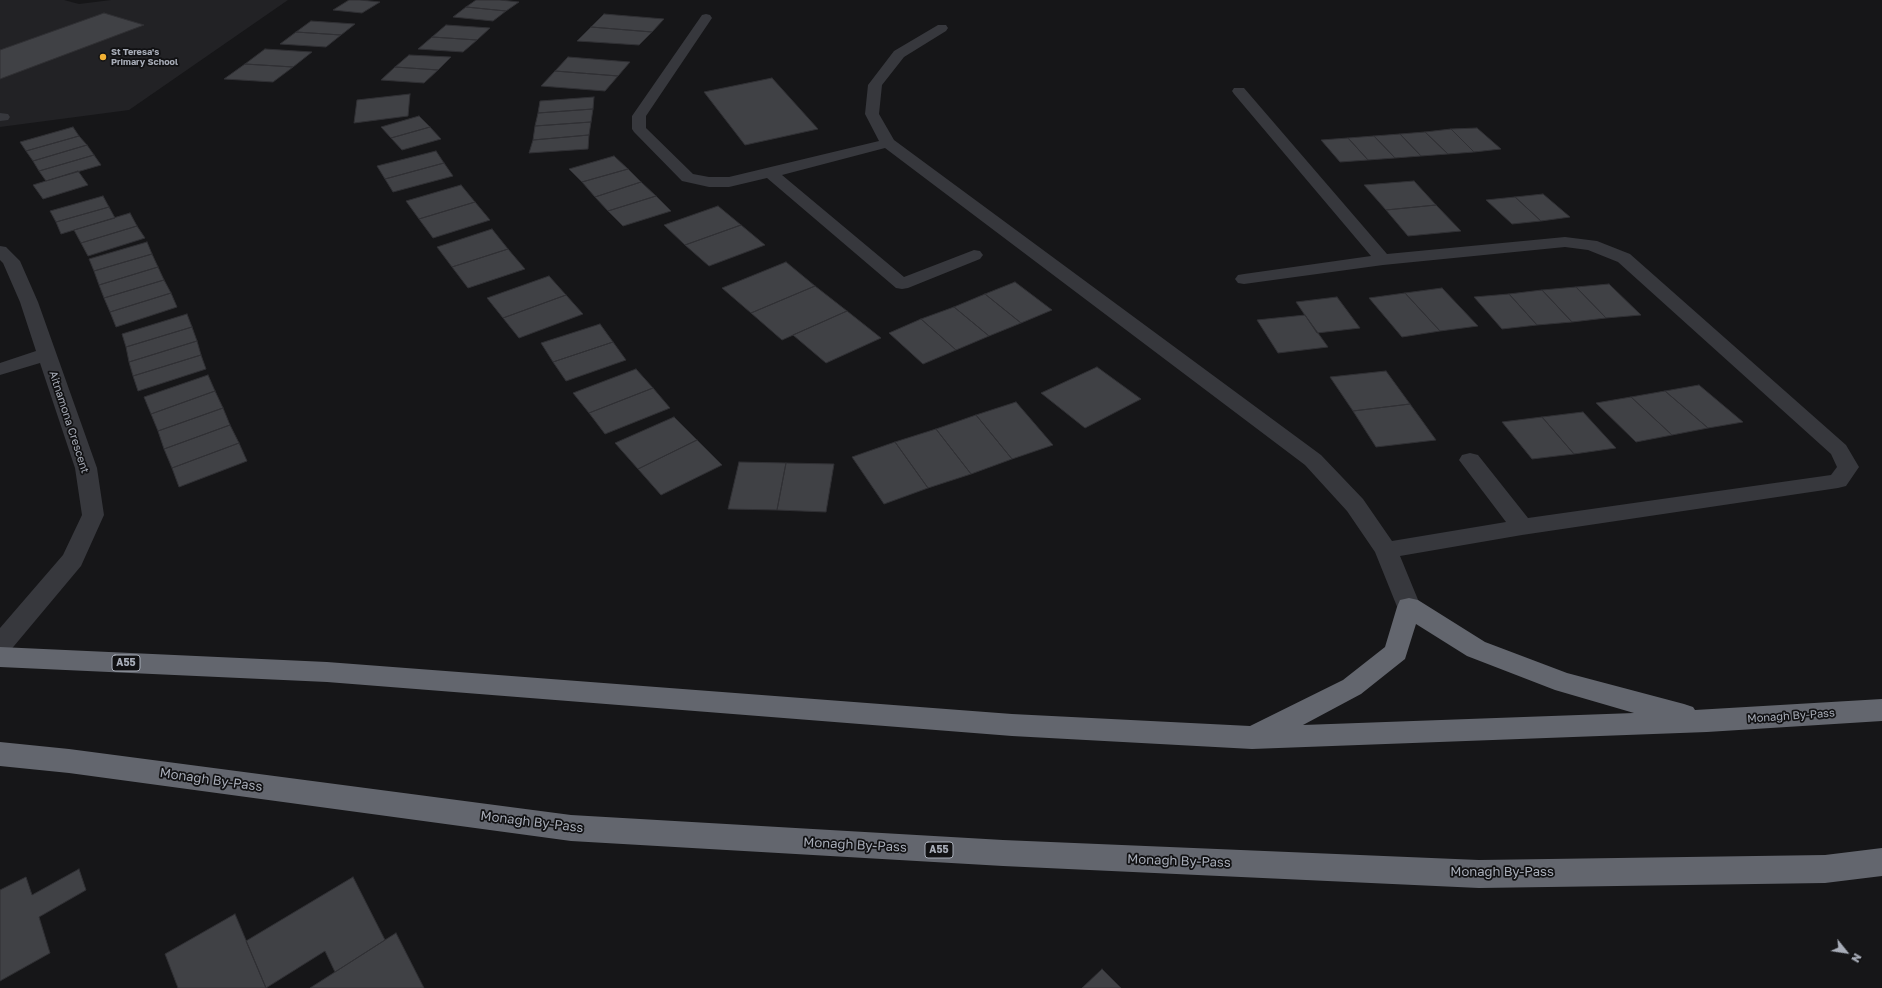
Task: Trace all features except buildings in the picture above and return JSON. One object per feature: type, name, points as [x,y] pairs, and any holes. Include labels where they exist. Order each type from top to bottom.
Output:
[{"type":"highway","points":[[1252,738],[1352,687],[1396,652],[1409,607],[1476,649],[1564,683],[1707,721]]},
{"type":"highway","name":"Monagh By-Pass","points":[[0,657],[327,672],[1012,725],[1252,738],[1707,721],[1882,710]]},
{"type":"highway","name":"Monagh By-Pass","points":[[0,754],[77,762],[571,828],[995,853],[1479,874],[1826,869],[1882,862]]},
{"type":"street","points":[[706,18],[639,116],[639,129],[688,178],[709,182],[730,182],[888,143]]},
{"type":"street","points":[[942,28],[899,54],[875,85],[872,114],[888,143],[1313,460],[1355,505],[1386,550],[1409,607]]},
{"type":"street","points":[[1239,91],[1382,260]]},
{"type":"street","points":[[770,173],[902,284],[974,255]]},
{"type":"street","points":[[1244,279],[1382,260],[1565,242],[1591,245],[1624,258],[1839,450],[1848,468],[1838,482],[1522,528],[1386,550]]},
{"type":"street","name":"Aitnamona Crescent","points":[[0,251],[11,261],[29,302],[86,468],[93,515],[73,560],[0,645]]},
{"type":"street","points":[[0,369],[46,354]]},
{"type":"street","points":[[1470,460],[1522,528]]},
{"type":"shaded area","name":"St Teresa's Primary School","points":[[0,0],[64,0],[79,4],[111,0],[288,0],[129,110],[0,127]]},
{"type":"place","name":"St Teresa's Primary School","points":[[103,57]]}]
